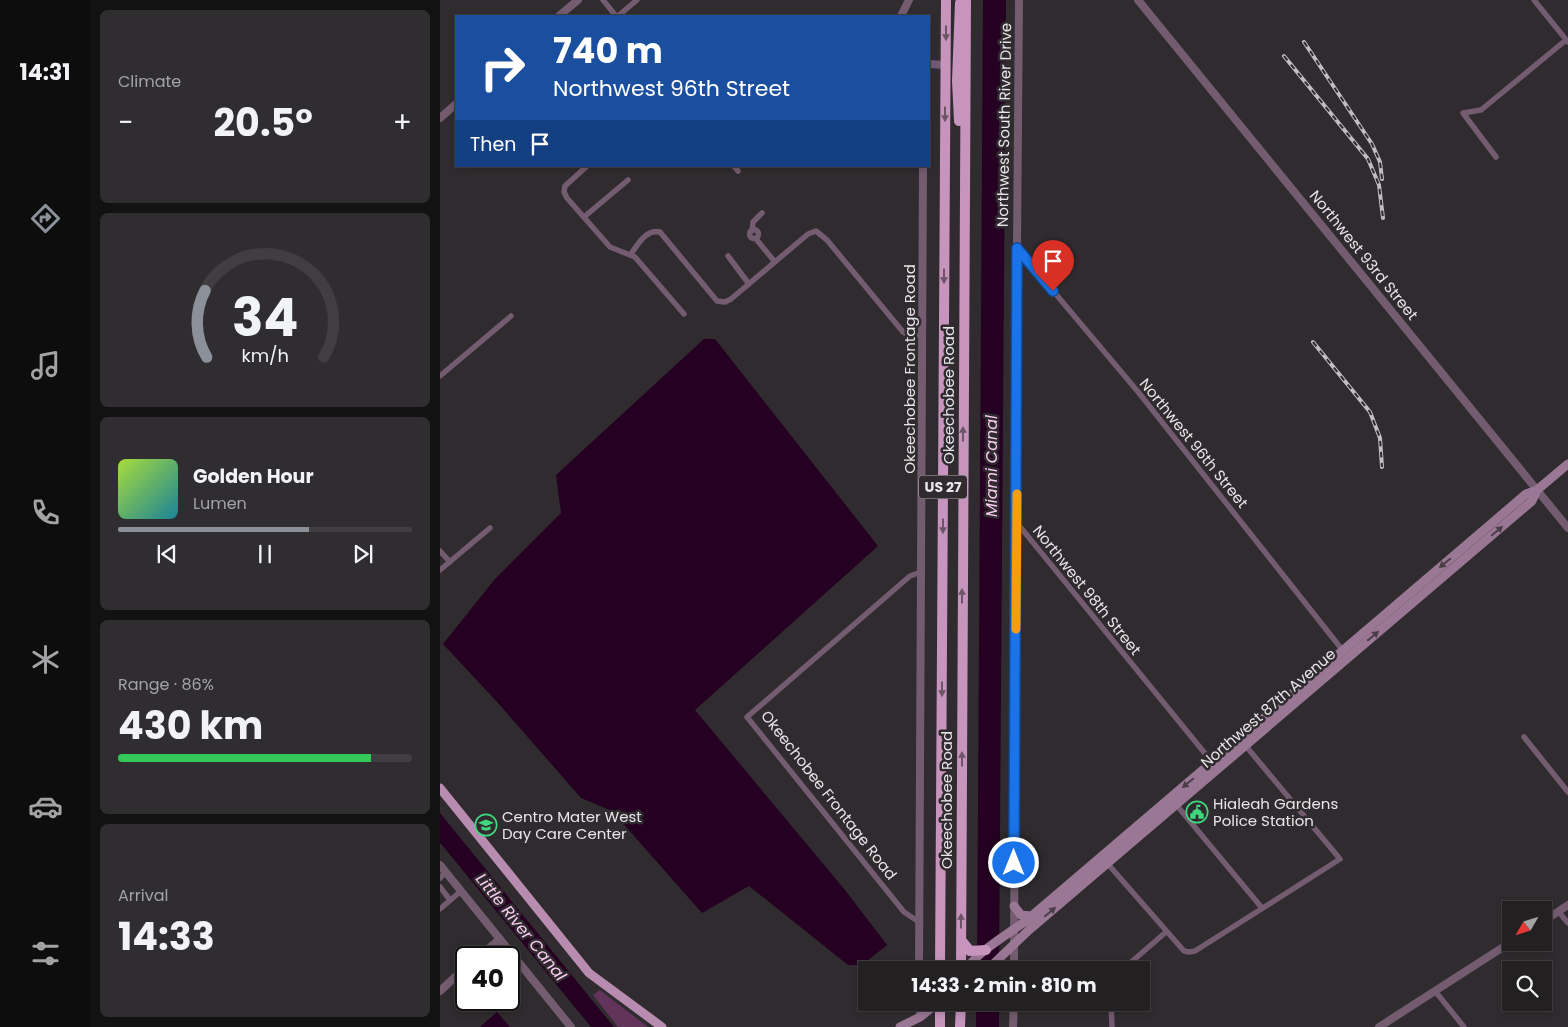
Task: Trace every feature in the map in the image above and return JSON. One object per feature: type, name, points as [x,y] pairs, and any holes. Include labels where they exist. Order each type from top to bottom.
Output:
[{"type":"highway","name":"Okeechobee Road","points":[[940,961],[946,0]]},
{"type":"highway","points":[[956,81],[960,0]]},
{"type":"highway","name":"Okeechobee Road","points":[[961,961],[966,0]]},
{"type":"highway","points":[[957,47],[954,58],[945,65],[955,73],[964,189]]},
{"type":"highway","points":[[961,940],[975,955],[986,950]]},
{"type":"highway","points":[[940,1011],[940,1027]]},
{"type":"highway","points":[[960,1027],[961,1011]]},
{"type":"main road","name":"Northwest 87th Avenue","points":[[997,961],[1013,944],[1107,863],[1212,762],[1532,501],[1537,490],[1568,464]]},
{"type":"main road","name":"Northwest 87th Avenue","points":[[986,950],[1032,916],[1245,745],[1346,654]]},
{"type":"main road","points":[[440,788],[589,973],[662,1027]]},
{"type":"main road","points":[[1014,906],[1021,915],[1032,916]]},
{"type":"main road","points":[[971,961],[975,955]]},
{"type":"main road","points":[[900,1027],[920,1018],[929,1011]]},
{"type":"main road","points":[[916,1027],[920,1018]]},
{"type":"street","points":[[560,15],[578,0]]},
{"type":"street","points":[[603,0],[616,15]]},
{"type":"street","points":[[618,15],[637,0]]},
{"type":"street","points":[[902,15],[909,0]]},
{"type":"street","name":"Northwest South River Drive","points":[[1014,961],[1019,0]]},
{"type":"street","name":"Northwest 93rd Street","points":[[1138,0],[1568,528]]},
{"type":"street","points":[[1496,157],[1463,113],[1481,110],[1567,41],[1534,0]]},
{"type":"street","points":[[930,64],[945,65]]},
{"type":"street","points":[[440,118],[455,105]]},
{"type":"street","points":[[586,167],[566,184],[564,190],[567,198],[612,249],[631,254],[684,314]]},
{"type":"street","name":"Okeechobee Frontage Road","points":[[919,961],[923,167]]},
{"type":"street","points":[[584,217],[628,180]]},
{"type":"street","points":[[762,213],[752,227],[750,237],[756,238],[775,262]]},
{"type":"street","points":[[631,254],[645,236],[652,232],[660,232],[717,301],[721,302],[731,300],[808,234],[816,232],[827,240],[903,332],[908,335],[923,336]]},
{"type":"street","name":"Northwest 96th Street","points":[[1017,248],[1139,393],[1346,654]]},
{"type":"street","points":[[728,256],[749,284]]},
{"type":"street","points":[[440,376],[512,316]]},
{"type":"street","name":"Northwest 98th Street","points":[[1017,523],[1212,762]]},
{"type":"street","points":[[440,570],[490,528]]},
{"type":"street","points":[[440,551],[450,562]]},
{"type":"street","name":"Okeechobee Frontage Road","points":[[919,922],[901,909],[747,717],[910,576],[921,572]]},
{"type":"street","points":[[1524,737],[1568,792]]},
{"type":"street","points":[[1107,863],[1166,932],[1184,951],[1189,952],[1195,951],[1340,859],[1245,745]]},
{"type":"street","points":[[1173,801],[1262,908]]},
{"type":"street","points":[[440,865],[443,875],[461,891],[571,1027]]},
{"type":"street","points":[[440,887],[450,900]]},
{"type":"street","points":[[440,909],[461,891]]},
{"type":"street","points":[[1552,915],[1568,905]]},
{"type":"street","points":[[1558,911],[1568,923]]},
{"type":"street","points":[[1132,961],[1166,932]]},
{"type":"street","points":[[494,946],[500,939]]},
{"type":"street","points":[[1379,1027],[1502,948]]},
{"type":"street","points":[[440,991],[455,977]]},
{"type":"street","points":[[1435,991],[1464,1027]]},
{"type":"street","points":[[920,1011],[920,1018]]},
{"type":"street","points":[[1014,1011],[1014,1027]]},
{"type":"street","points":[[1112,1011],[1112,1027]]},
{"type":"shaded area","points":[[600,990],[648,1027],[618,1027],[593,995]]},
{"type":"water","name":"Miami Canal","points":[[983,0],[1006,0],[999,961],[977,961]]},
{"type":"water","points":[[704,339],[715,339],[878,546],[695,710],[845,890],[887,945],[867,961],[858,961],[858,965],[848,965],[749,886],[702,913],[612,811],[581,798],[498,703],[443,644],[495,579],[561,513],[556,475]]},
{"type":"water","name":"Little River Canal","points":[[440,813],[614,1027],[591,1027],[440,843]]},
{"type":"water","points":[[976,1011],[999,1011],[999,1027],[976,1027]]},
{"type":"water","points":[[497,1012],[510,1027],[480,1027]]},
{"type":"railway","points":[[1304,42],[1372,144],[1380,162],[1382,179]]},
{"type":"railway","points":[[1284,56],[1368,159],[1379,185],[1383,218]]},
{"type":"railway","points":[[1313,342],[1370,412],[1380,438],[1382,467]]},
{"type":"slow traffic","points":[[1016,629],[1017,494]]},
{"type":"place","name":"Hialeah Gardens Police Station","points":[[1197,812]]},
{"type":"place","name":"Centro Mater West Day Care Center","points":[[486,825]]},
{"type":"route","points":[[1014,863],[1017,248],[1053,291]]}]
